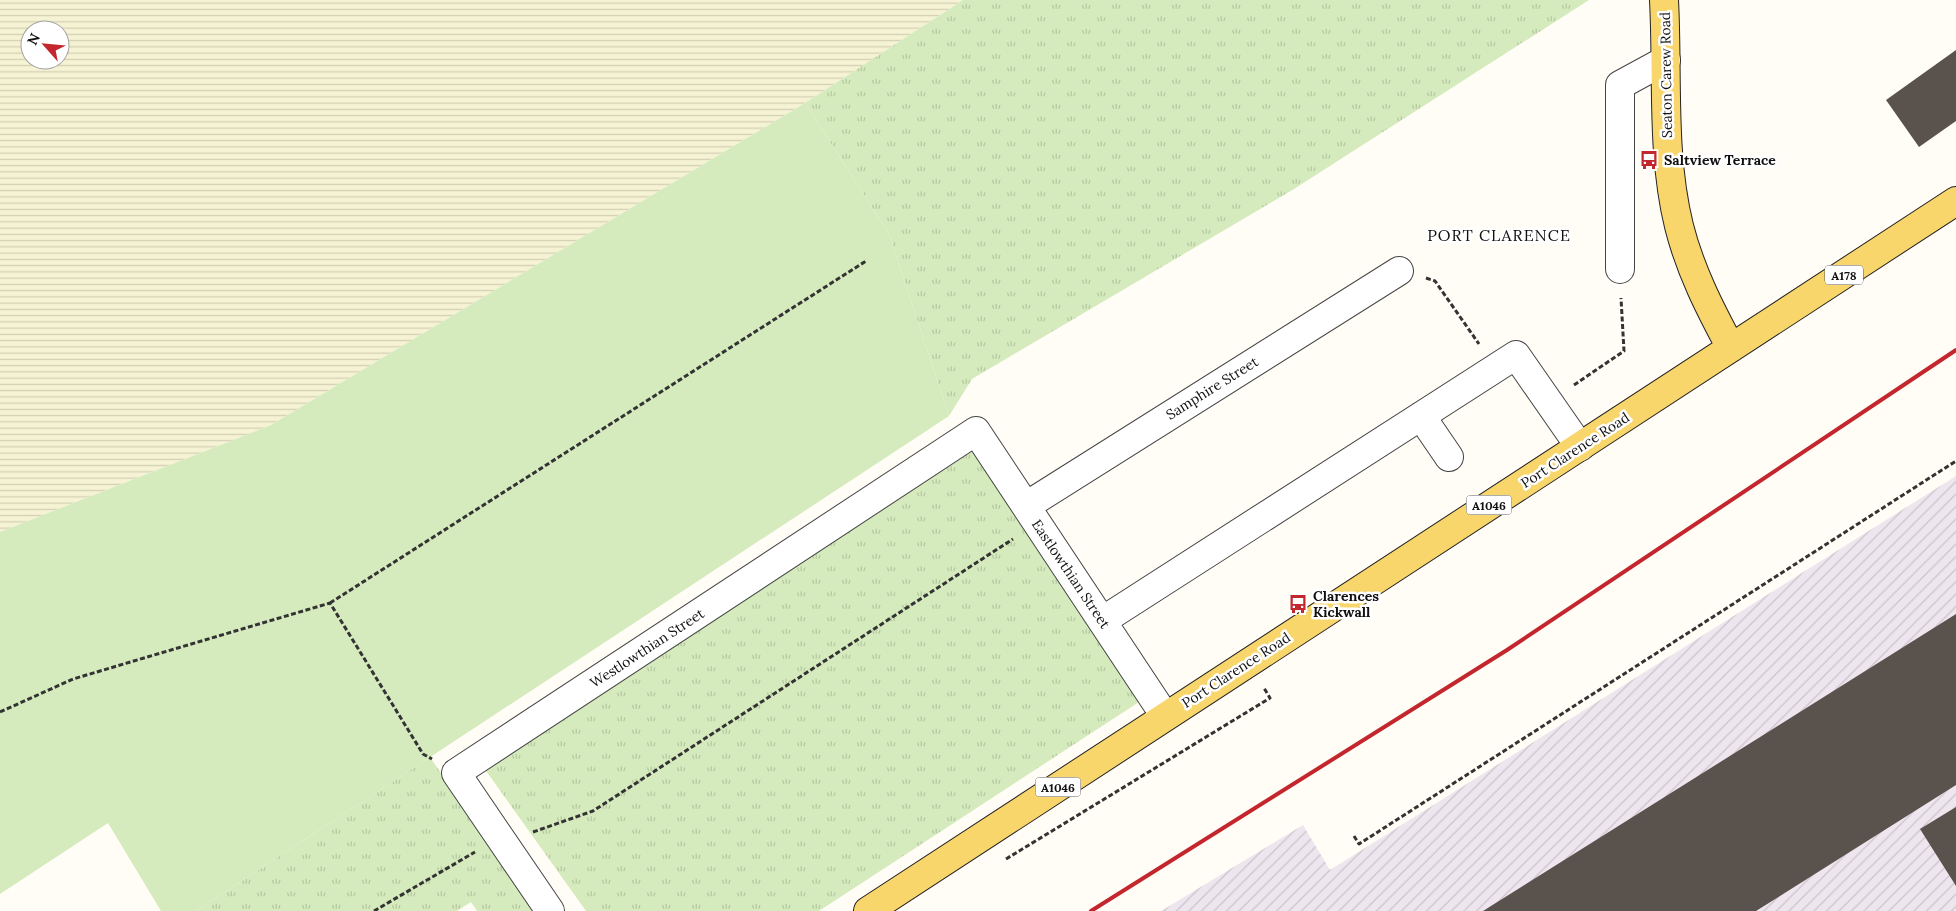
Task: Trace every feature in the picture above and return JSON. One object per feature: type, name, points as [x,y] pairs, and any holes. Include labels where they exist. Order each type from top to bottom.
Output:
[{"type":"main road","name":"Seaton Carew Road","points":[[1664,0],[1668,160],[1679,227],[1700,288],[1731,348]]},
{"type":"main road","name":"Port Clarence Road","points":[[868,911],[1956,201]]},
{"type":"street","points":[[1620,269],[1620,85],[1666,60]]},
{"type":"street","name":"Samphire Street","points":[[1032,515],[1399,271]]},
{"type":"street","points":[[1102,621],[1516,355],[1580,447]]},
{"type":"street","points":[[1422,416],[1449,457]]},
{"type":"street","name":"Eastlowthian Street","points":[[976,431],[1165,716]]},
{"type":"street","name":"Westlowthian Street","points":[[456,773],[976,431]]},
{"type":"street","points":[[456,773],[550,911]]},
{"type":"path","points":[[0,712],[73,679],[330,603],[866,261]]},
{"type":"path","points":[[1548,402],[1624,351],[1620,269]]},
{"type":"path","points":[[1399,271],[1435,281],[1496,368]]},
{"type":"path","points":[[1354,836],[1360,844],[1956,461]]},
{"type":"path","points":[[374,911],[482,847],[503,842],[592,810],[1032,515]]},
{"type":"path","points":[[330,603],[423,754],[456,773]]},
{"type":"path","points":[[998,864],[1270,698]]},
{"type":"shaded area","points":[[0,0],[963,0],[805,103],[271,425],[0,532]]},
{"type":"shaded area","points":[[1956,476],[1956,911],[1161,911],[1303,825],[1330,870]]},
{"type":"green space","points":[[963,0],[1589,0],[1294,189],[972,379],[949,416],[889,234],[805,103]]},
{"type":"green space","points":[[805,103],[889,234],[949,416],[196,911],[161,911],[108,823],[0,894],[0,532],[271,425]]},
{"type":"green space","points":[[983,442],[1142,700],[819,911],[586,911],[484,768]]},
{"type":"green space","points":[[430,757],[534,911],[477,911],[471,902],[457,911],[196,911]]},
{"type":"building","points":[[1956,50],[1956,121],[1919,147],[1886,100]]},
{"type":"building","points":[[1956,614],[1956,785],[1756,911],[1483,911]]},
{"type":"building","points":[[1956,807],[1956,886],[1920,829]]},
{"type":"railway","points":[[1091,911],[1507,650],[1956,350]]},
{"type":"place","name":"Saltview Terrace","points":[[1649,160]]},
{"type":"place","name":"Clarences Kickwall","points":[[1298,604]]},
{"type":"district","name":"PORT CLARENCE","points":[[1499,235]]}]
